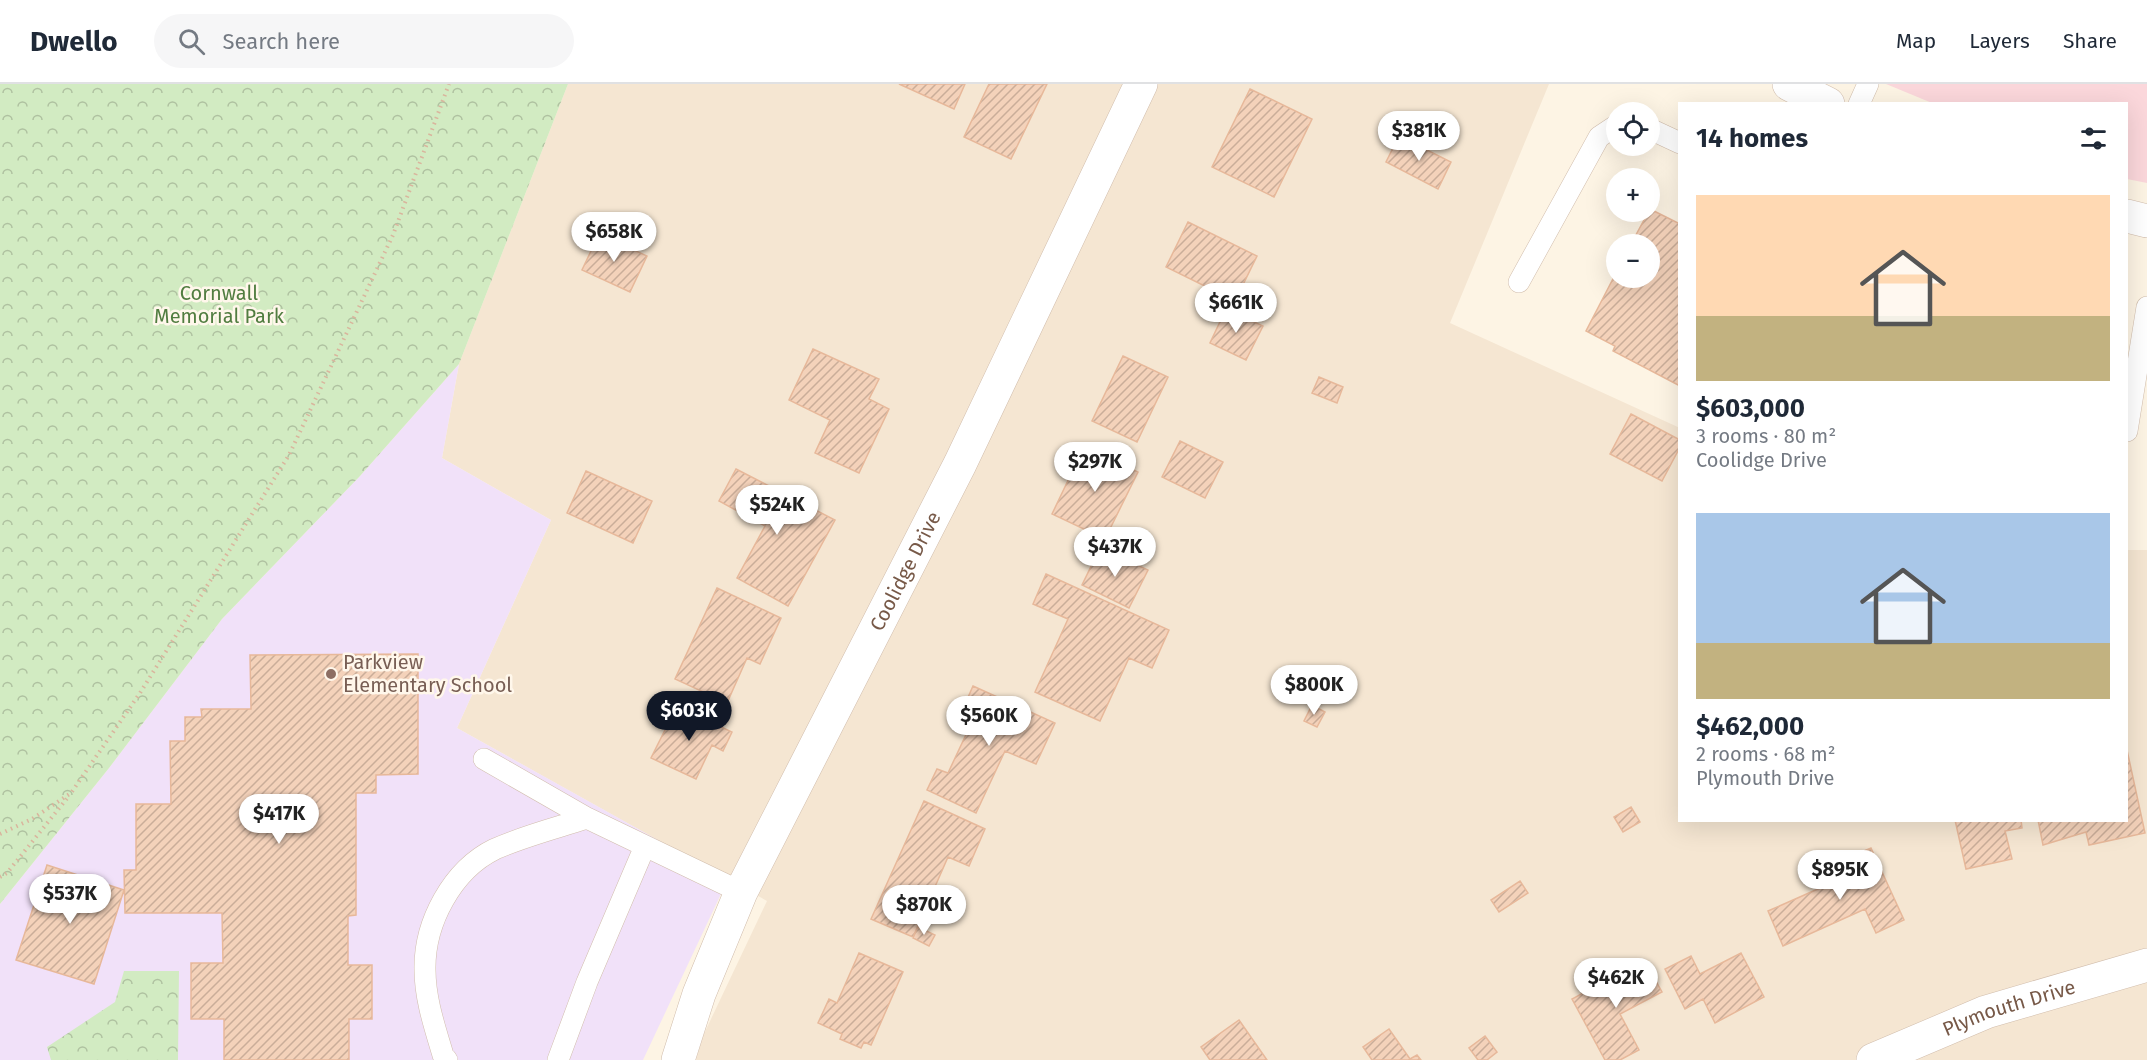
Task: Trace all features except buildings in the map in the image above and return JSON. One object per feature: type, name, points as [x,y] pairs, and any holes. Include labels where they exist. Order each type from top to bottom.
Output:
[{"type":"street","name":"Coolidge Drive","points":[[678,1060],[699,994],[741,892],[960,464],[1141,84]]},
{"type":"street","points":[[1789,84],[1824,102]]},
{"type":"street","points":[[2128,216],[2147,221]]},
{"type":"street","name":"Plymouth Drive","points":[[1873,1060],[1986,1012],[2147,965]]},
{"type":"lane","points":[[1860,102],[1868,84]]},
{"type":"lane","points":[[1520,282],[1599,137],[1606,132]]},
{"type":"lane","points":[[1660,134],[1678,142]]},
{"type":"lane","points":[[2128,420],[2139,313]]},
{"type":"lane","points":[[484,759],[587,818],[741,892]]},
{"type":"lane","points":[[447,1060],[443,1055],[429,1006],[425,969],[432,925],[445,896],[464,874],[493,850],[587,818]]},
{"type":"lane","points":[[558,1060],[587,982],[645,846]]},
{"type":"path","points":[[0,877],[7,873],[71,793],[158,664],[289,455],[393,235],[449,84]]},
{"type":"path","points":[[0,834],[32,819],[71,793]]},
{"type":"shaded area","points":[[568,84],[1549,84],[1450,323],[1678,427],[1678,822],[2128,822],[2128,550],[2147,550],[2147,1060],[696,1060],[702,1038],[767,901],[457,728],[551,520],[442,458],[459,364]]},
{"type":"shaded area","points":[[1886,84],[2147,84],[2147,183],[2128,179],[2128,102],[1930,102]]},
{"type":"shaded area","name":"Parkview Elementary School","points":[[459,364],[442,458],[551,520],[457,728],[728,879],[643,1060],[0,1060],[0,904],[109,768],[222,619],[360,476]]},
{"type":"green space","name":"Cornwall Memorial Park","points":[[0,84],[568,84],[459,364],[360,476],[222,619],[109,768],[0,904]]},
{"type":"green space","points":[[124,971],[179,971],[178,1060],[51,1060],[47,1047],[115,1002]]},
{"type":"place","name":"Parkview Elementary School","points":[[331,674]]}]
